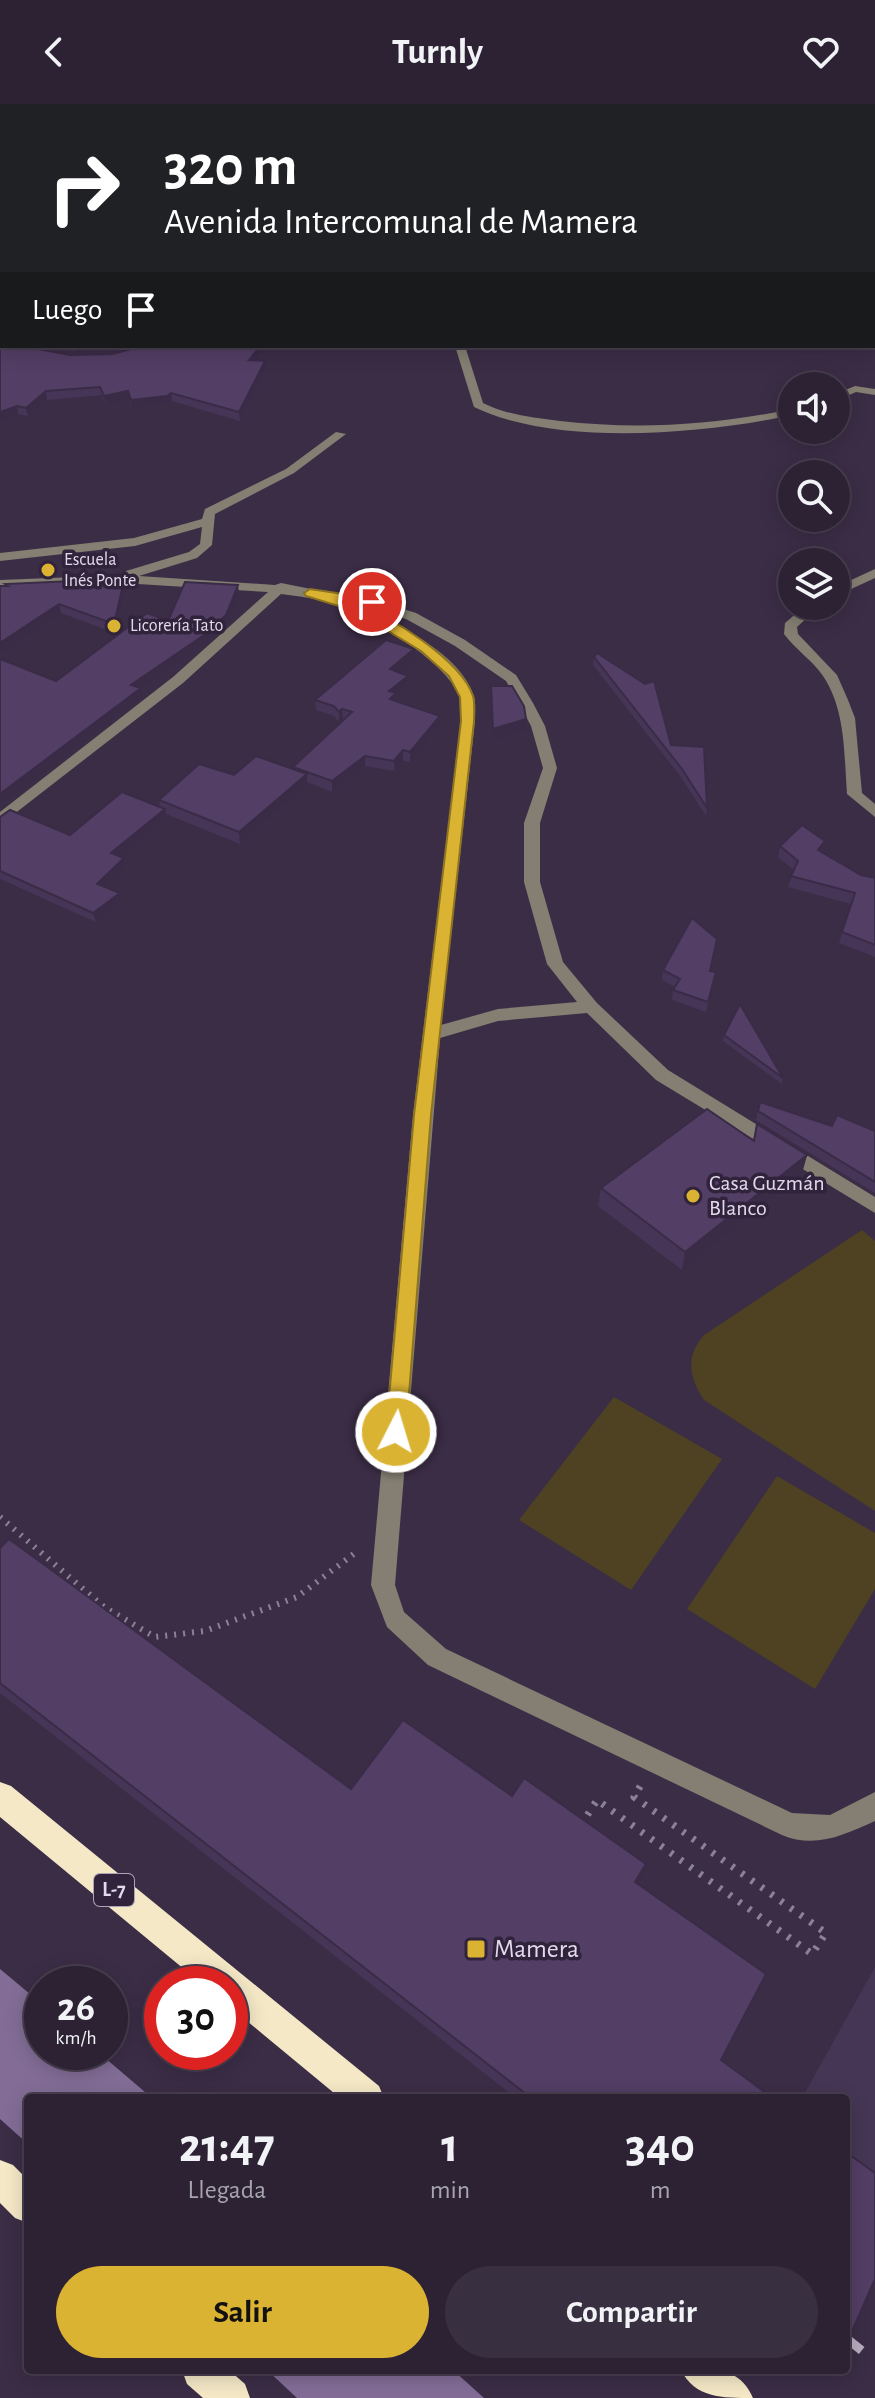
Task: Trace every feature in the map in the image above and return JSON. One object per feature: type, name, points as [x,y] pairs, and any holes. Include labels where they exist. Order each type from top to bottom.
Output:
[{"type":"highway","name":"L-7","points":[[0,1797],[206,1966]]},
{"type":"highway","name":"L-7","points":[[248,2001],[362,2094]]},
{"type":"highway","points":[[0,2178],[24,2201]]},
{"type":"highway","points":[[205,2374],[231,2398]]},
{"type":"highway","points":[[705,2374],[734,2398]]},
{"type":"street","points":[[461,348],[478,405],[513,418],[575,427],[690,430],[778,415]]},
{"type":"street","points":[[850,391],[855,389],[875,392]]},
{"type":"street","points":[[112,580],[193,555],[206,545],[209,512],[290,471],[340,434]]},
{"type":"street","points":[[0,557],[135,542],[208,521]]},
{"type":"street","points":[[850,585],[875,573]]},
{"type":"street","points":[[1,583],[112,580],[281,587],[372,602],[411,616],[460,643],[511,678],[538,726],[550,768],[532,823],[532,882],[555,964],[591,1007],[662,1075],[875,1206]]},
{"type":"street","points":[[0,820],[178,680],[281,587]]},
{"type":"street","points":[[310,593],[359,608],[425,649],[454,674],[467,697],[468,721],[431,1034],[383,1585],[395,1619],[437,1657],[791,1826],[831,1828],[873,1809],[875,1805]]},
{"type":"street","points":[[797,620],[790,626],[791,634],[832,678],[848,718],[855,794],[875,812]]},
{"type":"street","points":[[431,1034],[498,1015],[591,1007]]},
{"type":"path","points":[[0,1517],[104,1607],[155,1637],[205,1631],[297,1597],[388,1527]]},
{"type":"path","points":[[576,1832],[597,1800],[812,1954],[826,1933],[634,1797],[654,1762]]},
{"type":"shaded area","points":[[862,1230],[875,1241],[875,1511],[704,1400],[695,1384],[691,1367],[694,1351],[704,1335]]},
{"type":"shaded area","points":[[614,1397],[722,1459],[631,1590],[519,1520]]},
{"type":"shaded area","points":[[777,1476],[875,1533],[875,1589],[815,1689],[687,1609]]},
{"type":"shaded area","points":[[875,1967],[875,2206],[850,2186],[850,2094],[804,2094]]},
{"type":"shaded area","points":[[0,1969],[24,1989],[24,2070],[119,2070],[147,2094],[24,2094],[24,2140],[0,2119]]},
{"type":"shaded area","points":[[271,2374],[457,2374],[484,2398],[297,2398]]},
{"type":"building","points":[[0,348],[33,348],[70,355],[112,354],[135,348],[250,348],[258,349],[249,360],[265,361],[239,412],[171,393],[131,400],[128,391],[104,396],[100,387],[46,391],[26,408],[17,406],[0,412]]},
{"type":"building","points":[[106,581],[105,585],[123,585],[114,624],[59,604],[0,643],[0,586]]},
{"type":"building","points":[[185,582],[238,585],[226,615],[204,635],[131,685],[141,688],[0,794],[0,659],[56,681],[147,613],[168,621]]},
{"type":"building","points":[[386,640],[414,649],[390,669],[408,676],[389,691],[396,693],[390,699],[440,716],[410,752],[403,750],[394,761],[365,756],[332,781],[293,767],[352,712],[342,709],[339,712],[334,706],[315,700]]},
{"type":"building","points":[[597,653],[645,684],[654,681],[671,745],[704,747],[707,808],[682,769],[594,657]]},
{"type":"building","points":[[491,686],[512,686],[524,706],[526,719],[493,729]]},
{"type":"building","points":[[256,756],[307,774],[239,832],[159,800],[199,764],[234,775]]},
{"type":"building","points":[[122,792],[165,809],[111,853],[124,858],[97,884],[120,893],[93,913],[0,871],[0,817],[10,810],[70,835]]},
{"type":"building","points":[[802,825],[825,841],[818,850],[861,875],[875,878],[875,945],[842,932],[855,893],[791,876],[798,861],[780,846]]},
{"type":"building","points":[[692,918],[717,939],[710,971],[716,972],[708,1002],[673,990],[680,979],[663,970]]},
{"type":"building","points":[[740,1004],[783,1078],[724,1035]]},
{"type":"building","points":[[760,1102],[832,1126],[837,1115],[875,1131],[875,1182],[758,1111]]},
{"type":"building","name":"Casa Guzmán Blanco","points":[[707,1109],[754,1141],[757,1124],[807,1155],[685,1252],[601,1188]]},
{"type":"building","points":[[9,1539],[351,1789],[403,1720],[512,1796],[524,1778],[646,1864],[635,1882],[766,1974],[721,2060],[768,2094],[526,2094],[0,1683],[0,1548]]},
{"type":"building","points":[[850,2155],[875,2173],[875,2279],[850,2336]]},
{"type":"railway","points":[[850,2341],[875,2361]]},
{"type":"place","name":"Escuela Inés Ponte","points":[[48,570]]},
{"type":"place","name":"Licorería Tato","points":[[114,626]]},
{"type":"place","name":"Casa Guzmán Blanco","points":[[693,1196]]},
{"type":"place","name":"Mamera","points":[[476,1949]]},
{"type":"route","points":[[372,602],[310,593],[359,608],[425,649],[454,674],[467,697],[468,721],[422,1115],[396,1432]]}]
